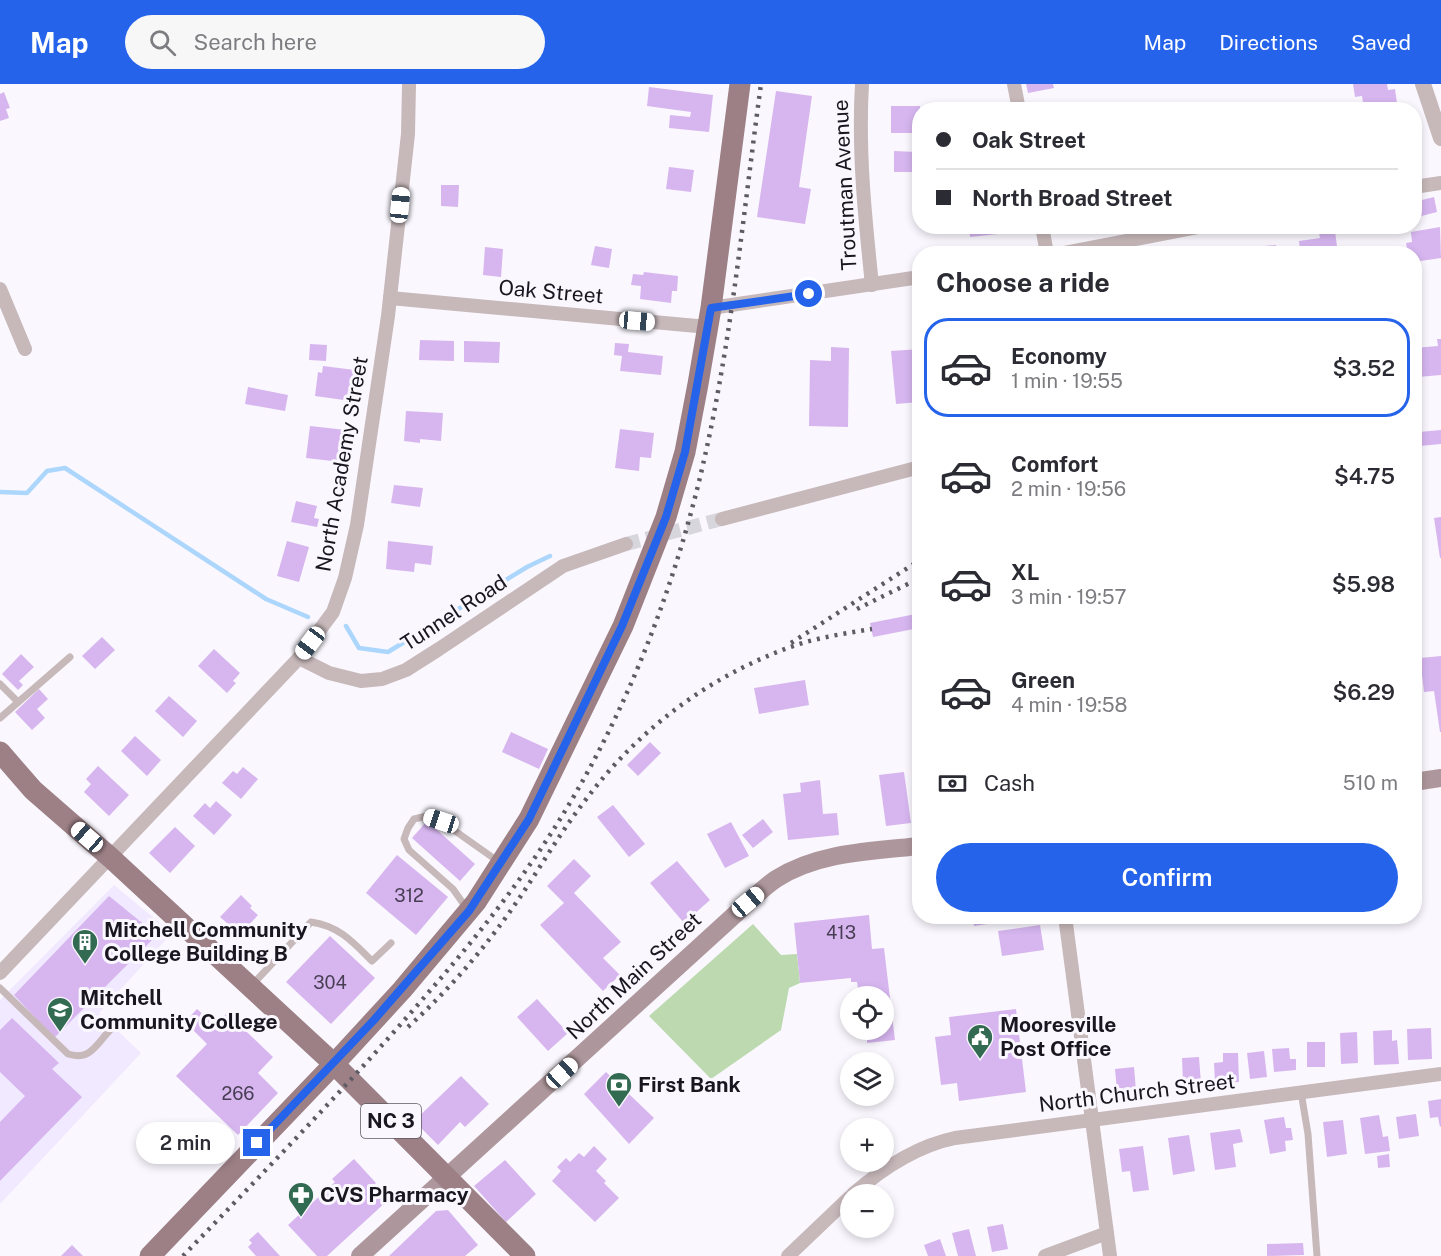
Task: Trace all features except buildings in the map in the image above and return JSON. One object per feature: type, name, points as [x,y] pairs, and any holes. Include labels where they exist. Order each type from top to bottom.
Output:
[{"type":"main road","points":[[150,1256],[402,990],[469,911],[529,819],[618,636],[666,517],[685,452],[709,318],[740,84]]},
{"type":"main road","name":"NC 3","points":[[0,752],[33,790],[111,858],[334,1064],[525,1256]]},
{"type":"main road","points":[[1422,781],[1441,778]]},
{"type":"main road","name":"North Main Street","points":[[360,1256],[776,879],[809,863],[845,855],[912,847]]},
{"type":"street","name":"North Academy Street","points":[[0,974],[299,658],[333,612],[348,569],[357,525],[390,298],[408,134],[408,84]]},
{"type":"street","name":"Troutman Avenue","points":[[862,84],[860,106],[863,194],[872,285]]},
{"type":"street","points":[[1014,84],[1017,102]]},
{"type":"street","points":[[1423,84],[1441,138]]},
{"type":"street","points":[[1422,187],[1441,183]]},
{"type":"street","points":[[1100,246],[1162,234]]},
{"type":"street","name":"Oak Street","points":[[390,298],[709,318],[912,278]]},
{"type":"street","points":[[0,289],[25,349]]},
{"type":"street","points":[[722,519],[912,469]]},
{"type":"street","name":"Tunnel Road","points":[[299,658],[329,673],[361,681],[382,679],[406,670],[423,660],[563,566],[626,544]]},
{"type":"street","points":[[1066,924],[1110,1256]]},
{"type":"street","name":"North Church Street","points":[[866,1184],[888,1166],[919,1149],[941,1141],[1441,1074]]},
{"type":"street","name":"North Church Street","points":[[788,1256],[840,1206]]},
{"type":"street","points":[[1045,1256],[1107,1233]]},
{"type":"lane","points":[[0,718],[70,657]]},
{"type":"lane","points":[[0,684],[18,702]]},
{"type":"lane","points":[[469,911],[453,889],[410,850],[404,839],[414,819],[427,816],[441,821],[501,864]]},
{"type":"lane","points":[[251,987],[311,922],[328,925],[349,939],[372,961],[391,943]]},
{"type":"lane","points":[[0,988],[68,1054],[78,1058],[88,1055],[110,1030]]},
{"type":"lane","points":[[1301,1092],[1308,1134],[1317,1256]]},
{"type":"shaded area","name":"Mitchell Community College","points":[[114,885],[172,933],[99,1013],[141,1053],[0,1204],[0,1000]]},
{"type":"green space","points":[[753,924],[781,955],[797,954],[800,983],[789,988],[781,1030],[711,1079],[649,1016]]},
{"type":"waterway","points":[[0,492],[27,493],[47,471],[65,468],[266,599],[308,617]]},
{"type":"waterway","points":[[346,626],[359,648],[388,652],[527,567],[550,556]]},
{"type":"tunnel","points":[[626,544],[722,519]]},
{"type":"railway","points":[[183,1256],[358,1072],[464,951],[540,850],[563,815],[604,741],[623,702],[655,624],[682,544],[697,488],[731,316],[761,84]]},
{"type":"railway","points":[[791,643],[912,565]]},
{"type":"railway","points":[[857,609],[912,582]]},
{"type":"railway","points":[[408,1027],[438,998],[480,951],[518,900],[584,802],[605,776],[652,728],[705,689],[764,657],[805,642],[872,629]]},
{"type":"place","name":"Mitchell Community College Building B","points":[[85,965]]},
{"type":"place","name":"Mitchell Community College","points":[[60,1033]]},
{"type":"place","name":"Mooresville Post Office","points":[[980,1060]]},
{"type":"place","name":"First Bank","points":[[619,1108]]},
{"type":"place","name":"CVS Pharmacy","points":[[301,1218]]},
{"type":"route","points":[[257,1143],[402,990],[469,911],[529,819],[622,626],[666,517],[685,452],[711,308],[809,294]]}]
